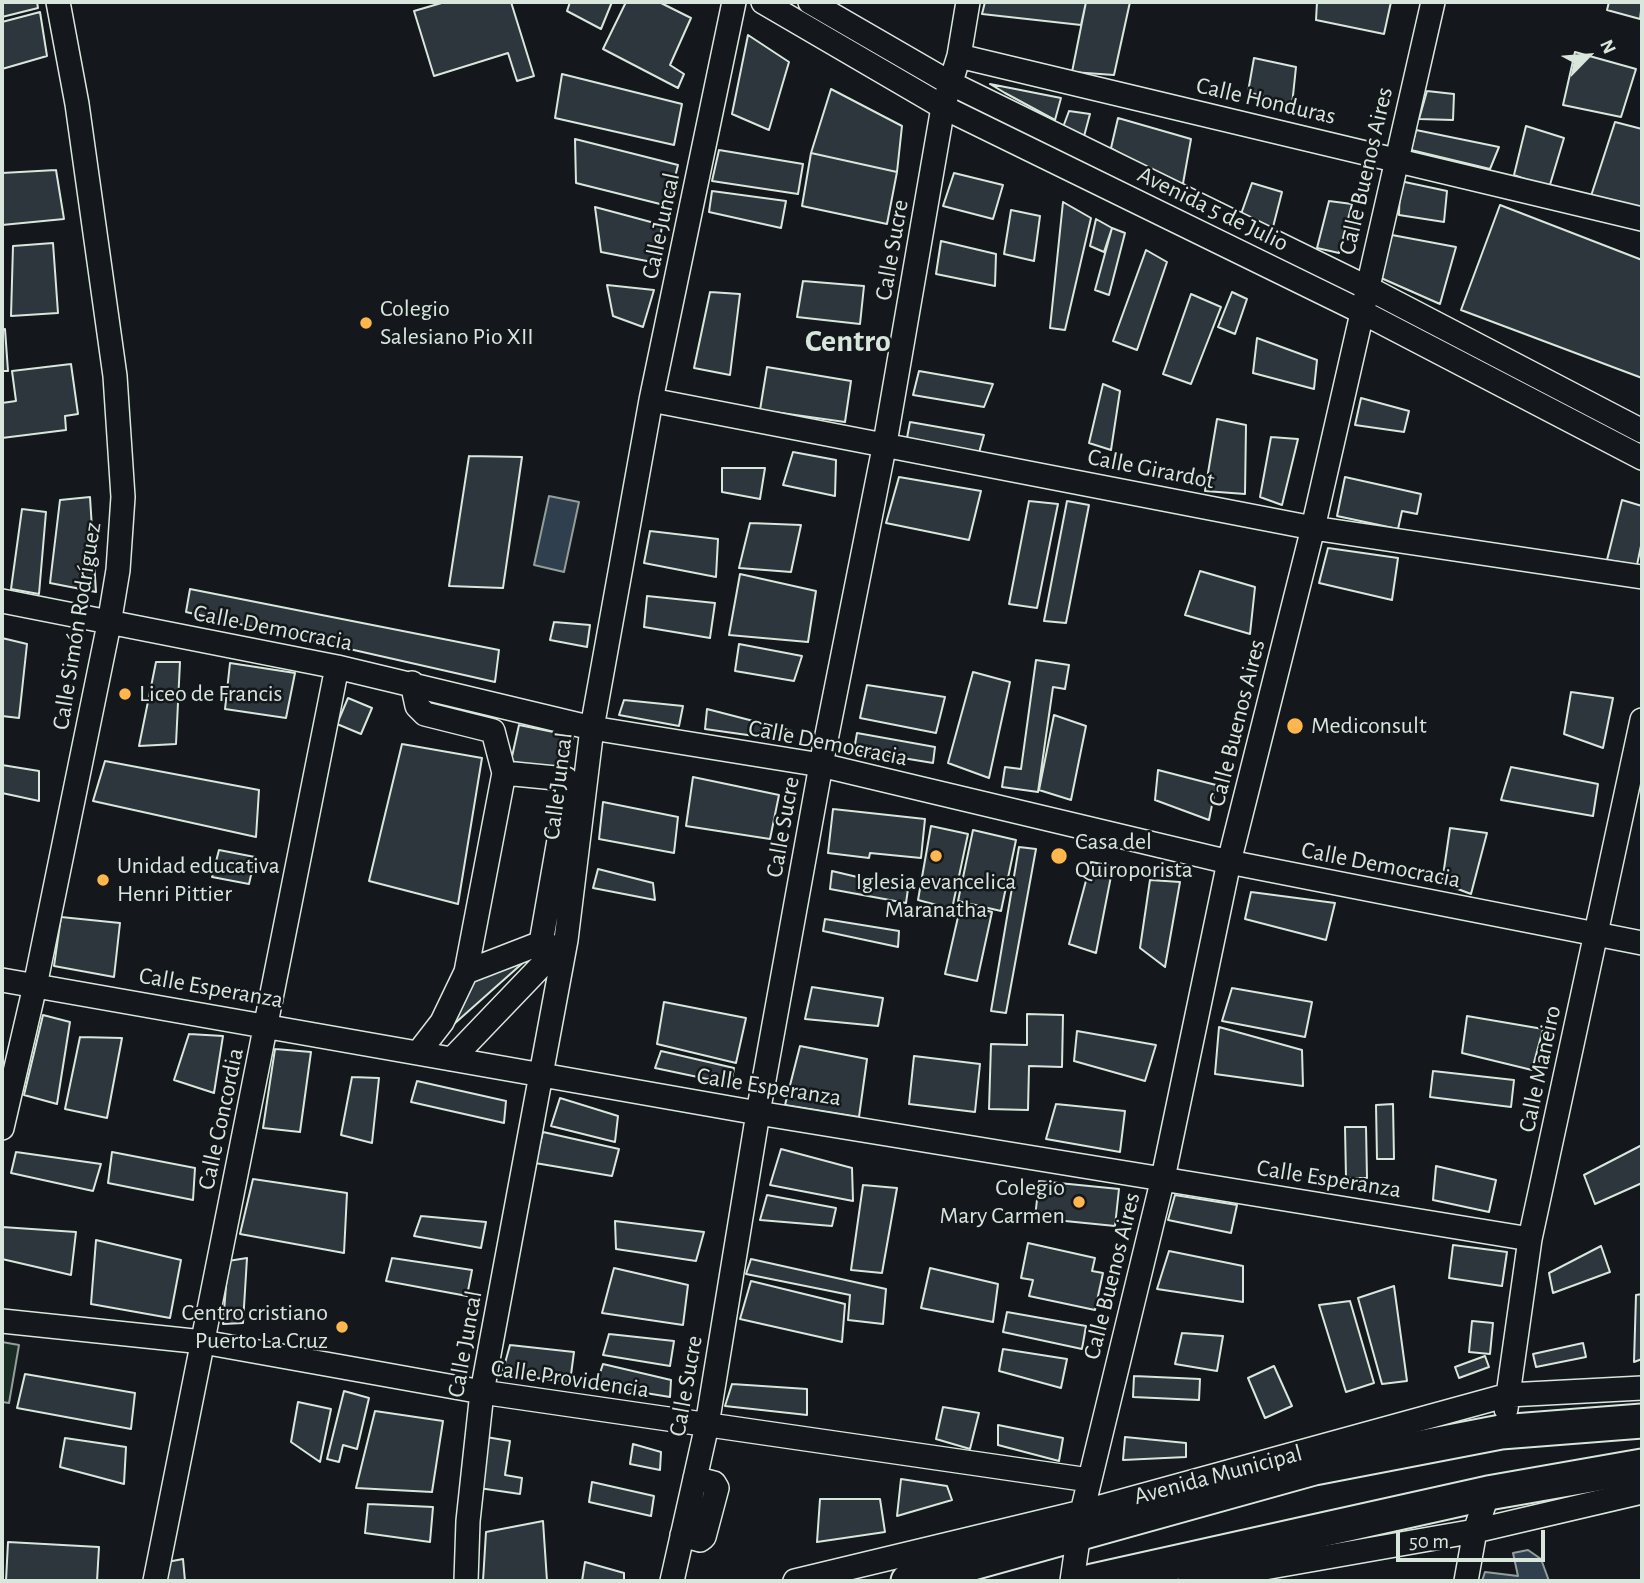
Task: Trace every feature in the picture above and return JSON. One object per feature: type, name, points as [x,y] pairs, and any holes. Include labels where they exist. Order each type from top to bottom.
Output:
[{"type":"highway","name":"Avenida Municipal","points":[[908,1581],[1081,1524],[1314,1468],[1501,1432],[1642,1422]]},
{"type":"highway","points":[[1092,1581],[1488,1493],[1642,1466]]},
{"type":"street","name":"Calle Simón Rodríguez","points":[[2,1128],[35,986],[109,624],[118,570],[123,497],[115,376],[77,104],[58,2]]},
{"type":"street","name":"Calle Juncal","points":[[466,1581],[468,1521],[482,1392],[566,940],[592,728],[652,401],[734,2]]},
{"type":"street","name":"Avenida 5 de Julio","points":[[763,2],[943,107],[1360,311],[1642,458]]},
{"type":"street","name":"Avenida 5 de Julio","points":[[810,2],[950,83],[1366,287],[1642,431]]},
{"type":"street","name":"Calle Sucre","points":[[672,1581],[707,1425],[758,1112],[821,765],[885,443],[943,107],[959,55],[968,2]]},
{"type":"street","name":"Calle Buenos Aires","points":[[1072,1581],[1089,1480],[1163,1178],[1229,862],[1313,528],[1360,311],[1433,2]]},
{"type":"street","name":"Calle Honduras","points":[[959,55],[1642,219]]},
{"type":"street","name":"Calle Girardot","points":[[652,401],[885,443],[1313,528],[1642,577]]},
{"type":"street","name":"Calle Democracia","points":[[2,601],[412,683],[592,728],[821,765],[1229,862],[1642,943]]},
{"type":"street","name":"Calle Concordia","points":[[155,1581],[337,667]]},
{"type":"street","points":[[412,683],[417,706],[425,715],[494,732],[504,773],[466,972],[442,1021],[418,1053]]},
{"type":"street","name":"Calle Maneiro","points":[[1501,1432],[1530,1239],[1642,720]]},
{"type":"street","points":[[466,972],[541,943],[569,783],[566,779],[504,773]]},
{"type":"street","points":[[452,1059],[566,940]]},
{"type":"street","name":"Calle Esperanza","points":[[2,980],[268,1024],[542,1076],[1530,1239]]},
{"type":"street","name":"Calle Providencia","points":[[2,1321],[203,1342],[482,1392],[1089,1480]]},
{"type":"street","name":"Avenida Municipal","points":[[795,1581],[1081,1524],[1508,1395],[1642,1388]]},
{"type":"street","points":[[1190,1581],[1475,1531],[1642,1492]]},
{"type":"street","points":[[1466,1581],[1475,1531],[1488,1493]]},
{"type":"green space","points":[[2,1342],[19,1345],[9,1403],[2,1402]]},
{"type":"water","points":[[549,496],[579,502],[564,572],[534,565]]},
{"type":"water","points":[[1528,1550],[1541,1559],[1549,1581],[1482,1581],[1485,1572],[1518,1576],[1513,1553]]},
{"type":"building","points":[[2,2],[37,2],[38,8],[2,17]]},
{"type":"building","points":[[445,2],[511,2],[534,76],[517,81],[508,53],[434,76],[414,11]]},
{"type":"building","points":[[570,2],[612,2],[601,29],[567,11]]},
{"type":"building","points":[[626,2],[659,2],[691,18],[670,65],[684,74],[678,88],[603,49]]},
{"type":"building","points":[[985,2],[1086,2],[1081,25],[982,14]]},
{"type":"building","points":[[1086,2],[1130,2],[1114,75],[1072,72]]},
{"type":"building","points":[[1317,2],[1391,2],[1384,34],[1316,20]]},
{"type":"building","points":[[1609,2],[1642,2],[1640,19],[1607,10]]},
{"type":"building","points":[[40,12],[47,56],[2,69],[2,22]]},
{"type":"building","points":[[748,35],[789,62],[769,130],[732,114]]},
{"type":"building","points":[[1575,52],[1636,69],[1621,117],[1563,105]]},
{"type":"building","points":[[1254,58],[1296,67],[1292,105],[1248,92]]},
{"type":"building","points":[[562,74],[682,104],[674,145],[555,118]]},
{"type":"building","points":[[990,84],[1061,98],[1055,120],[1005,93]]},
{"type":"building","points":[[831,89],[902,126],[897,172],[811,153]]},
{"type":"building","points":[[1427,91],[1454,94],[1453,120],[1419,119]]},
{"type":"building","points":[[1069,111],[1090,114],[1083,140],[1062,130]]},
{"type":"building","points":[[1118,118],[1191,139],[1182,189],[1111,148]]},
{"type":"building","points":[[1615,122],[1642,129],[1642,210],[1591,196]]},
{"type":"building","points":[[1526,126],[1564,138],[1549,188],[1514,175]]},
{"type":"building","points":[[1416,130],[1499,147],[1490,169],[1411,150]]},
{"type":"building","points":[[575,139],[678,165],[668,206],[576,183]]},
{"type":"building","points":[[719,150],[803,164],[798,194],[712,181]]},
{"type":"building","points":[[811,153],[897,172],[887,224],[802,206]]},
{"type":"building","points":[[56,170],[64,219],[2,225],[2,173]]},
{"type":"building","points":[[954,173],[1003,185],[993,219],[943,206]]},
{"type":"building","points":[[1400,181],[1447,191],[1444,222],[1399,215]]},
{"type":"building","points":[[1252,183],[1282,192],[1272,231],[1240,217]]},
{"type":"building","points":[[712,191],[786,201],[781,228],[709,212]]},
{"type":"building","points":[[1329,201],[1352,204],[1339,253],[1317,248]]},
{"type":"building","points":[[1063,202],[1091,218],[1065,330],[1050,328]]},
{"type":"building","points":[[1500,205],[1642,260],[1642,378],[1461,310]]},
{"type":"building","points":[[595,207],[662,225],[657,263],[601,252]]},
{"type":"building","points":[[1011,210],[1040,216],[1034,261],[1004,254]]},
{"type":"building","points":[[1096,219],[1112,228],[1104,252],[1090,246]]},
{"type":"building","points":[[1112,228],[1125,233],[1109,295],[1095,290]]},
{"type":"building","points":[[1392,235],[1456,247],[1440,304],[1381,278]]},
{"type":"building","points":[[941,241],[996,254],[995,286],[936,274]]},
{"type":"building","points":[[53,243],[58,313],[11,316],[13,246]]},
{"type":"building","points":[[1146,250],[1167,262],[1137,350],[1113,341]]},
{"type":"building","points":[[803,281],[864,286],[860,324],[797,317]]},
{"type":"building","points":[[607,285],[654,290],[643,327],[613,316]]},
{"type":"building","points":[[710,292],[740,294],[730,375],[694,368]]},
{"type":"building","points":[[1232,292],[1247,299],[1235,334],[1218,327]]},
{"type":"building","points":[[1191,294],[1221,307],[1191,384],[1163,374]]},
{"type":"building","points":[[5,329],[8,371],[2,371],[2,330]]},
{"type":"building","points":[[1257,338],[1317,360],[1314,389],[1253,373]]},
{"type":"building","points":[[71,364],[78,414],[65,416],[66,430],[2,438],[2,403],[16,401],[12,371]]},
{"type":"building","points":[[767,367],[851,381],[845,422],[760,410]]},
{"type":"building","points":[[919,371],[993,384],[984,407],[913,395]]},
{"type":"building","points":[[1103,384],[1120,391],[1111,450],[1089,443]]},
{"type":"building","points":[[1361,398],[1409,411],[1404,432],[1355,425]]},
{"type":"building","points":[[1217,419],[1246,425],[1245,494],[1205,491]]},
{"type":"building","points":[[910,422],[984,435],[978,456],[906,443]]},
{"type":"building","points":[[1271,437],[1298,439],[1282,505],[1260,497]]},
{"type":"building","points":[[793,452],[836,460],[835,496],[783,485]]},
{"type":"building","points":[[469,456],[522,457],[503,588],[449,586]]},
{"type":"building","points":[[722,468],[765,468],[760,499],[722,492]]},
{"type":"building","points":[[899,477],[981,491],[969,540],[886,523]]},
{"type":"building","points":[[1345,477],[1421,494],[1417,514],[1402,511],[1398,529],[1337,516]]},
{"type":"building","points":[[90,497],[96,592],[50,583],[60,500]]},
{"type":"building","points":[[1622,500],[1642,506],[1642,541],[1637,565],[1607,560]]},
{"type":"building","points":[[1029,501],[1058,504],[1037,608],[1009,604]]},
{"type":"building","points":[[1067,501],[1089,505],[1066,623],[1044,621]]},
{"type":"building","points":[[22,509],[46,512],[39,594],[11,589]]},
{"type":"building","points":[[750,523],[801,525],[791,572],[739,568]]},
{"type":"building","points":[[650,531],[718,539],[716,577],[644,563]]},
{"type":"building","points":[[1328,548],[1398,558],[1392,600],[1319,583]]},
{"type":"building","points":[[1200,571],[1255,587],[1250,634],[1185,615]]},
{"type":"building","points":[[740,574],[816,591],[808,642],[729,635]]},
{"type":"building","points":[[190,589],[499,650],[495,682],[186,612]]},
{"type":"building","points":[[647,596],[715,603],[710,638],[644,627]]},
{"type":"building","points":[[554,622],[590,625],[587,647],[550,640]]},
{"type":"building","points":[[2,638],[27,644],[19,718],[2,716]]},
{"type":"building","points":[[739,644],[802,656],[794,681],[735,671]]},
{"type":"building","points":[[1036,660],[1069,665],[1065,689],[1053,687],[1038,792],[1002,787],[1005,767],[1021,769]]},
{"type":"building","points":[[156,662],[180,662],[176,744],[139,746]]},
{"type":"building","points":[[230,663],[295,673],[286,718],[225,709]]},
{"type":"building","points":[[973,672],[1010,682],[989,778],[948,763]]},
{"type":"building","points":[[867,685],[945,697],[936,733],[860,718]]},
{"type":"building","points":[[1571,692],[1613,698],[1603,748],[1564,734]]},
{"type":"building","points":[[348,698],[372,708],[361,734],[337,724]]},
{"type":"building","points":[[624,700],[683,706],[679,726],[619,715]]},
{"type":"building","points":[[707,709],[792,731],[790,741],[705,729]]},
{"type":"building","points":[[1054,715],[1086,726],[1071,800],[1039,790]]},
{"type":"building","points":[[519,725],[573,736],[565,773],[511,761]]},
{"type":"building","points":[[857,733],[935,747],[933,763],[854,750]]},
{"type":"building","points":[[402,744],[482,758],[458,904],[369,881]]},
{"type":"building","points":[[105,761],[259,790],[256,837],[93,801]]},
{"type":"building","points":[[2,765],[39,771],[39,801],[2,793]]},
{"type":"building","points":[[1511,767],[1598,784],[1593,816],[1501,800]]},
{"type":"building","points":[[1158,770],[1216,785],[1209,820],[1155,800]]},
{"type":"building","points":[[693,777],[779,795],[770,839],[686,826]]},
{"type":"building","points":[[603,802],[678,817],[674,853],[599,839]]},
{"type":"building","points":[[833,809],[925,819],[921,858],[870,853],[869,858],[828,853]]},
{"type":"building","points":[[931,826],[968,834],[952,909],[918,900]]},
{"type":"building","points":[[1450,828],[1487,833],[1471,894],[1442,883]]},
{"type":"building","points":[[973,830],[1016,840],[1001,911],[958,901]]},
{"type":"building","points":[[1019,847],[1036,849],[1006,1013],[991,1011]]},
{"type":"building","points":[[219,850],[255,857],[249,884],[212,877]]},
{"type":"building","points":[[1091,862],[1113,866],[1096,953],[1069,944]]},
{"type":"building","points":[[598,869],[653,883],[655,900],[593,888]]},
{"type":"building","points":[[832,871],[908,889],[906,903],[830,889]]},
{"type":"building","points":[[1150,880],[1180,882],[1165,967],[1140,948]]},
{"type":"building","points":[[1251,892],[1335,903],[1326,940],[1245,919]]},
{"type":"building","points":[[961,904],[992,912],[977,981],[945,974]]},
{"type":"building","points":[[61,917],[120,923],[114,977],[54,966]]},
{"type":"building","points":[[825,919],[899,931],[898,947],[823,931]]},
{"type":"building","points":[[534,953],[454,1024],[464,978]]},
{"type":"building","points":[[812,987],[883,998],[878,1026],[805,1019]]},
{"type":"building","points":[[1232,988],[1312,1002],[1305,1037],[1222,1021]]},
{"type":"building","points":[[664,1002],[746,1018],[736,1063],[657,1044]]},
{"type":"building","points":[[1027,1014],[1063,1015],[1062,1067],[1029,1066],[1028,1110],[989,1109],[991,1044],[1027,1045]]},
{"type":"building","points":[[43,1015],[70,1022],[57,1104],[24,1095]]},
{"type":"building","points":[[1467,1016],[1543,1029],[1532,1070],[1462,1053]]},
{"type":"building","points":[[1219,1027],[1302,1050],[1303,1086],[1215,1074]]},
{"type":"building","points":[[1077,1031],[1156,1045],[1145,1081],[1074,1061]]},
{"type":"building","points":[[189,1034],[223,1036],[214,1093],[174,1080]]},
{"type":"building","points":[[80,1037],[122,1038],[107,1118],[65,1109]]},
{"type":"building","points":[[800,1046],[867,1059],[859,1117],[785,1105]]},
{"type":"building","points":[[275,1049],[311,1052],[300,1132],[263,1128]]},
{"type":"building","points":[[661,1051],[734,1068],[731,1084],[655,1068]]},
{"type":"building","points":[[914,1056],[980,1064],[975,1112],[909,1104]]},
{"type":"building","points":[[1433,1071],[1514,1080],[1511,1107],[1430,1097]]},
{"type":"building","points":[[352,1077],[379,1078],[372,1143],[341,1135]]},
{"type":"building","points":[[417,1081],[506,1101],[504,1123],[411,1102]]},
{"type":"building","points":[[560,1098],[618,1116],[615,1142],[551,1126]]},
{"type":"building","points":[[1056,1104],[1125,1111],[1120,1152],[1046,1139]]},
{"type":"building","points":[[1393,1104],[1394,1159],[1377,1159],[1376,1105]]},
{"type":"building","points":[[1345,1127],[1366,1127],[1367,1178],[1346,1178]]},
{"type":"building","points":[[543,1132],[619,1149],[612,1176],[535,1163]]},
{"type":"building","points":[[1642,1145],[1642,1183],[1595,1204],[1584,1175]]},
{"type":"building","points":[[781,1149],[852,1168],[853,1201],[770,1185]]},
{"type":"building","points":[[16,1152],[101,1164],[93,1191],[11,1173]]},
{"type":"building","points":[[112,1152],[195,1168],[193,1200],[108,1183]]},
{"type":"building","points":[[1436,1166],[1496,1180],[1489,1212],[1433,1200]]},
{"type":"building","points":[[253,1179],[347,1193],[344,1253],[240,1234]]},
{"type":"building","name":"Colegio Mary Carmen","points":[[1039,1181],[1119,1189],[1115,1226],[1035,1218]]},
{"type":"building","points":[[863,1185],[897,1188],[882,1273],[851,1270]]},
{"type":"building","points":[[767,1195],[836,1208],[832,1226],[760,1220]]},
{"type":"building","points":[[1175,1195],[1237,1205],[1231,1233],[1168,1220]]},
{"type":"building","points":[[421,1216],[486,1222],[481,1248],[414,1236]]},
{"type":"building","points":[[615,1221],[704,1232],[696,1261],[616,1249]]},
{"type":"building","points":[[2,1227],[76,1232],[71,1275],[2,1259]]},
{"type":"building","points":[[96,1240],[181,1260],[170,1318],[91,1304]]},
{"type":"building","points":[[1028,1243],[1095,1258],[1092,1271],[1103,1273],[1095,1310],[1029,1296],[1033,1280],[1021,1278]]},
{"type":"building","points":[[1453,1245],[1507,1252],[1502,1286],[1449,1278]]},
{"type":"building","points":[[1601,1246],[1610,1272],[1553,1293],[1549,1273]]},
{"type":"building","points":[[1169,1251],[1243,1266],[1243,1302],[1157,1289]]},
{"type":"building","points":[[247,1258],[243,1323],[223,1324],[228,1261]]},
{"type":"building","points":[[392,1258],[472,1270],[467,1296],[386,1281]]},
{"type":"building","points":[[751,1259],[886,1289],[883,1324],[848,1320],[850,1295],[746,1274]]},
{"type":"building","points":[[614,1268],[688,1285],[683,1325],[602,1313]]},
{"type":"building","points":[[930,1268],[998,1284],[993,1322],[921,1308]]},
{"type":"building","points":[[751,1281],[845,1304],[842,1342],[740,1319]]},
{"type":"building","points":[[1394,1286],[1407,1381],[1382,1384],[1358,1298]]},
{"type":"building","points":[[1642,1294],[1642,1359],[1634,1362],[1636,1295]]},
{"type":"building","points":[[1350,1301],[1374,1383],[1346,1392],[1319,1305]]},
{"type":"building","points":[[1007,1312],[1086,1326],[1082,1349],[1003,1332]]},
{"type":"building","points":[[1472,1321],[1493,1323],[1490,1354],[1469,1352]]},
{"type":"building","points":[[1182,1333],[1223,1336],[1217,1371],[1175,1364]]},
{"type":"building","points":[[609,1334],[674,1341],[670,1366],[603,1355]]},
{"type":"building","points":[[1583,1343],[1586,1357],[1536,1367],[1533,1354]]},
{"type":"building","points":[[510,1345],[574,1352],[570,1382],[502,1374]]},
{"type":"building","points":[[1003,1349],[1067,1359],[1061,1388],[999,1371]]},
{"type":"building","points":[[1485,1356],[1489,1367],[1459,1378],[1455,1367]]},
{"type":"building","points":[[603,1364],[671,1380],[670,1397],[596,1385]]},
{"type":"building","points":[[1274,1366],[1292,1406],[1265,1418],[1248,1378]]},
{"type":"building","points":[[25,1374],[135,1393],[131,1429],[17,1408]]},
{"type":"building","points":[[1134,1376],[1200,1379],[1199,1400],[1133,1397]]},
{"type":"building","points":[[732,1384],[807,1389],[807,1415],[725,1406]]},
{"type":"building","points":[[344,1391],[369,1398],[357,1449],[343,1445],[339,1462],[327,1459]]},
{"type":"building","points":[[298,1402],[331,1409],[320,1462],[291,1442]]},
{"type":"building","points":[[943,1407],[979,1413],[970,1449],[936,1439]]},
{"type":"building","points":[[375,1411],[443,1421],[432,1492],[356,1488]]},
{"type":"building","points":[[998,1425],[1063,1438],[1059,1461],[998,1445]]},
{"type":"building","points":[[480,1436],[510,1441],[505,1475],[522,1478],[520,1494],[472,1487]]},
{"type":"building","points":[[1125,1437],[1186,1443],[1186,1457],[1123,1460]]},
{"type":"building","points":[[65,1438],[126,1447],[124,1484],[60,1467]]},
{"type":"building","points":[[633,1444],[661,1452],[660,1470],[630,1464]]},
{"type":"building","points":[[901,1479],[947,1486],[952,1500],[897,1516]]},
{"type":"building","points":[[592,1482],[654,1496],[651,1516],[589,1502]]},
{"type":"building","points":[[820,1499],[880,1499],[885,1532],[817,1542]]},
{"type":"building","points":[[368,1504],[433,1507],[430,1542],[365,1533]]},
{"type":"building","points":[[543,1521],[547,1581],[483,1581],[486,1532]]},
{"type":"building","points":[[8,1542],[99,1547],[97,1581],[6,1581]]},
{"type":"building","points":[[183,1559],[185,1581],[164,1581],[167,1562]]},
{"type":"building","points":[[585,1562],[624,1573],[624,1581],[582,1581]]},
{"type":"place","name":"Colegio Salesiano Pio XII","points":[[366,323]]},
{"type":"place","name":"Liceo de Francis","points":[[125,694]]},
{"type":"place","name":"Mediconsult","points":[[1295,726]]},
{"type":"place","name":"Iglesia evancelica Maranatha","points":[[936,856]]},
{"type":"place","name":"Casa del Quiroporista","points":[[1059,856]]},
{"type":"place","name":"Unidad educativa Henri Pittier","points":[[103,880]]},
{"type":"place","name":"Colegio Mary Carmen","points":[[1079,1202]]},
{"type":"place","name":"Centro cristiano Puerto La Cruz","points":[[342,1327]]},
{"type":"district","name":"Centro","points":[[848,341]]}]
